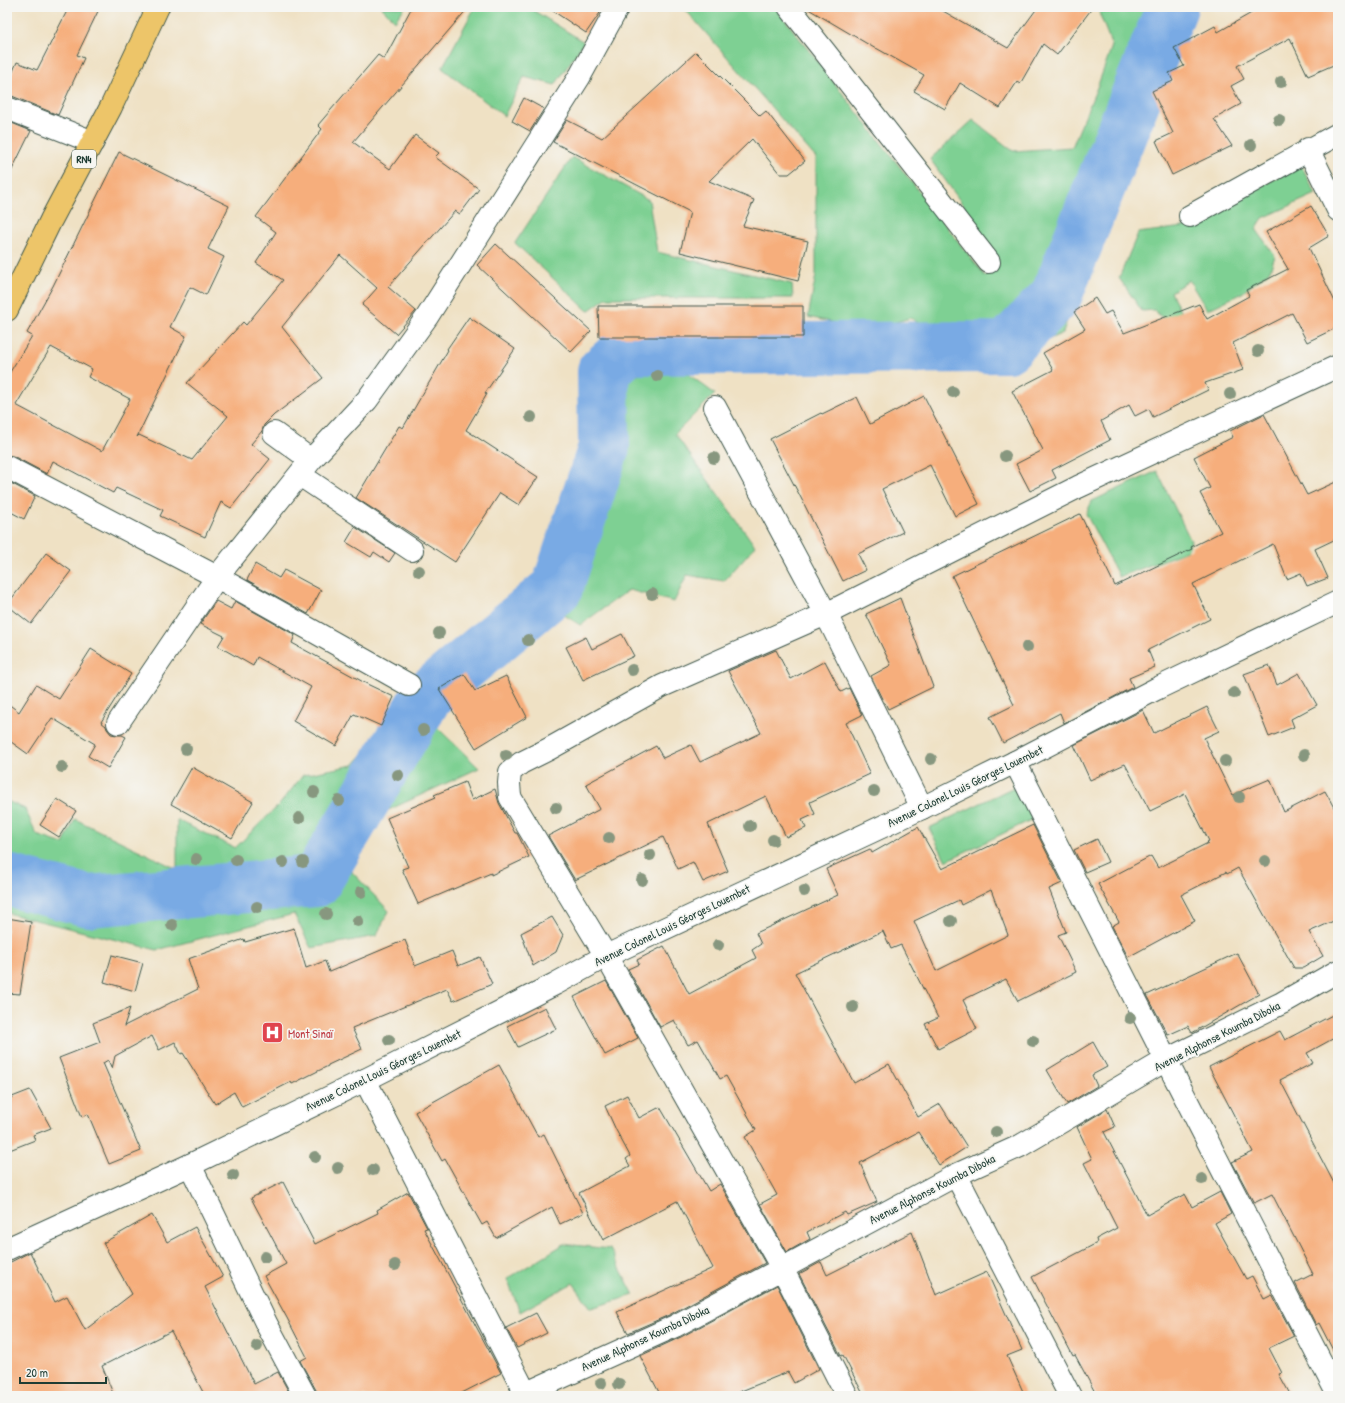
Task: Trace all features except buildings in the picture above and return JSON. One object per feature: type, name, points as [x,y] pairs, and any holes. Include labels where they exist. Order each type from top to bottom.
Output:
[{"type":"highway","name":"RN4","points":[[7,310],[51,220],[93,142],[158,7]]},
{"type":"street","points":[[118,724],[217,577],[306,467],[367,400],[427,317],[580,76],[618,7]]},
{"type":"street","points":[[789,7],[826,52],[989,262]]},
{"type":"street","points":[[7,108],[93,142]]},
{"type":"street","points":[[1190,216],[1308,149],[1338,134]]},
{"type":"street","points":[[1308,149],[1338,210]]},
{"type":"street","points":[[847,1396],[782,1268],[606,956],[510,797],[510,772],[521,763],[662,686],[826,614],[1078,487],[1338,366]]},
{"type":"street","points":[[715,407],[826,614],[922,808]]},
{"type":"street","points":[[274,433],[306,467],[412,550]]},
{"type":"street","points":[[7,467],[217,577],[409,685]]},
{"type":"street","name":"Avenue Colonel Louis Géorges Louembet","points":[[7,1248],[190,1165],[365,1080],[555,984],[606,956],[922,808],[1156,689],[1338,602]]},
{"type":"street","points":[[1015,762],[1338,1395]]},
{"type":"street","name":"Avenue Alphonse Koumba Diboka","points":[[524,1395],[675,1326],[956,1175],[1020,1146],[1166,1060],[1282,1003],[1338,971]]},
{"type":"street","points":[[365,1080],[524,1395]]},
{"type":"street","points":[[190,1165],[268,1325],[305,1396]]},
{"type":"street","points":[[956,1175],[1070,1396]]},
{"type":"green space","points":[[381,7],[405,7],[395,21]]},
{"type":"green space","points":[[475,7],[528,7],[584,42],[555,85],[524,77],[504,116],[442,68]]},
{"type":"green space","points":[[683,7],[775,7],[985,276],[998,267],[963,205],[930,159],[973,120],[1013,151],[1072,147],[1098,85],[1112,46],[1097,7],[1198,7],[1158,39],[1148,134],[1089,252],[1063,333],[1009,357],[938,332],[910,318],[868,330],[808,317],[816,275],[816,158]]},
{"type":"green space","points":[[572,157],[649,200],[657,252],[792,284],[793,298],[606,298],[588,311],[515,243]]},
{"type":"green space","points":[[1301,165],[1316,194],[1263,218],[1256,229],[1275,256],[1270,271],[1242,293],[1207,310],[1189,280],[1171,292],[1181,313],[1166,321],[1154,310],[1142,311],[1119,278],[1138,233],[1183,227]]},
{"type":"green space","points":[[672,362],[715,394],[675,434],[755,546],[724,581],[687,575],[674,602],[629,590],[580,625],[561,613],[591,555],[614,472],[611,385]]},
{"type":"green space","points":[[1157,471],[1191,541],[1187,551],[1119,577],[1086,514],[1092,501]]},
{"type":"green space","points":[[411,702],[479,768],[367,820],[352,839],[352,872],[389,911],[376,936],[311,948],[294,914],[157,950],[7,913],[7,801],[25,809],[37,835],[63,844],[75,819],[177,869],[177,820],[235,848],[280,804],[303,775],[353,765]]},
{"type":"green space","points":[[1014,787],[1033,819],[946,861],[929,828]]},
{"type":"green space","points":[[564,1244],[610,1249],[634,1295],[591,1308],[573,1283],[520,1312],[507,1279]]},
{"type":"waterway","points":[[7,880],[89,901],[316,881],[427,696],[557,588],[604,447],[603,371],[628,349],[1007,347],[1056,296],[1172,7]]},
{"type":"place","name":"Mont Sinaï","points":[[272,1033]]}]
